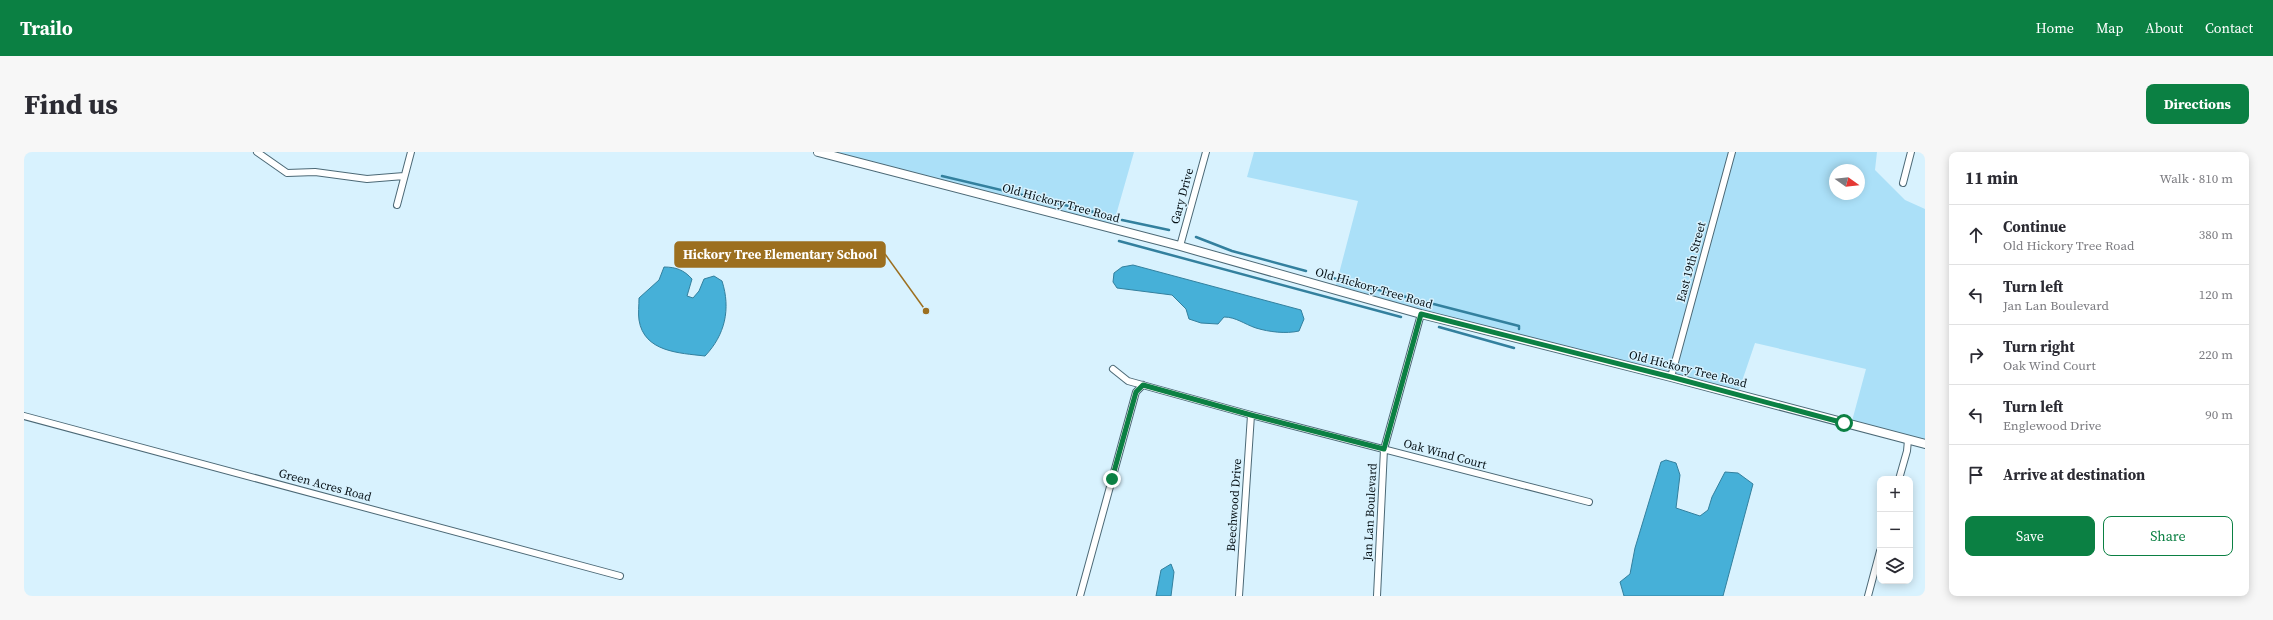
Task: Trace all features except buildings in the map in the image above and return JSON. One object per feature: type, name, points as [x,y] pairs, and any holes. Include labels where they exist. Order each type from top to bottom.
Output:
[{"type":"street","points":[[257,152],[287,173],[315,172],[366,180],[404,176]]},
{"type":"street","points":[[397,205],[411,152]]},
{"type":"street","name":"Old Hickory Tree Road","points":[[818,152],[1180,246],[1421,314],[1671,377],[1925,444]]},
{"type":"street","name":"Gary Drive","points":[[1180,246],[1206,152]]},
{"type":"street","name":"East 19th Street","points":[[1671,377],[1732,152]]},
{"type":"street","points":[[1903,183],[1911,152]]},
{"type":"street","name":"Jan Lan Boulevard","points":[[1377,596],[1384,449],[1421,314]]},
{"type":"street","name":"Oak Wind Court","points":[[1114,369],[1128,381],[1251,415],[1589,502]]},
{"type":"street","points":[[1080,596],[1136,392],[1143,385]]},
{"type":"street","name":"Beechwood Drive","points":[[1239,596],[1251,415]]},
{"type":"street","name":"Green Acres Road","points":[[24,416],[620,576]]},
{"type":"street","points":[[1901,476],[1908,440]]},
{"type":"street","points":[[1868,596],[1877,562]]},
{"type":"shaded area","points":[[834,152],[1134,152],[1116,215],[1110,224]]},
{"type":"shaded area","points":[[1254,152],[1877,152],[1875,170],[1905,200],[1925,209],[1925,440],[1852,421],[1866,369],[1755,343],[1739,390],[1422,310],[1336,285],[1358,201],[1247,177]]},
{"type":"shaded area","points":[[1133,265],[1301,310],[1304,319],[1299,331],[1289,332],[1261,329],[1228,317],[1224,317],[1218,324],[1201,323],[1189,319],[1186,309],[1172,295],[1117,288],[1113,282],[1114,273],[1122,267]]},
{"type":"shaded area","points":[[664,267],[680,270],[692,279],[687,296],[693,298],[699,291],[704,279],[714,276],[722,281],[725,291],[726,311],[722,330],[712,348],[705,356],[684,354],[664,349],[655,345],[642,331],[639,320],[639,298],[659,280]]},
{"type":"shaded area","points":[[1666,460],[1676,463],[1680,475],[1676,508],[1700,516],[1708,510],[1712,497],[1725,472],[1738,473],[1753,484],[1723,596],[1624,596],[1620,582],[1630,574],[1635,548],[1661,462]]},
{"type":"shaded area","points":[[1171,564],[1174,572],[1171,596],[1156,596],[1161,570]]},
{"type":"waterway","points":[[942,176],[1111,216]]},
{"type":"waterway","points":[[1122,220],[1169,230]]},
{"type":"waterway","points":[[1196,237],[1232,251],[1306,271]]},
{"type":"waterway","points":[[1119,241],[1401,317]]},
{"type":"waterway","points":[[1321,275],[1519,326],[1519,329]]},
{"type":"waterway","points":[[1439,327],[1514,348]]},
{"type":"place","name":"Hickory Tree Elementary School","points":[[926,311]]},
{"type":"route","points":[[1112,479],[1136,392],[1143,385],[1251,415],[1384,449],[1421,314],[1777,404],[1844,423]]}]
